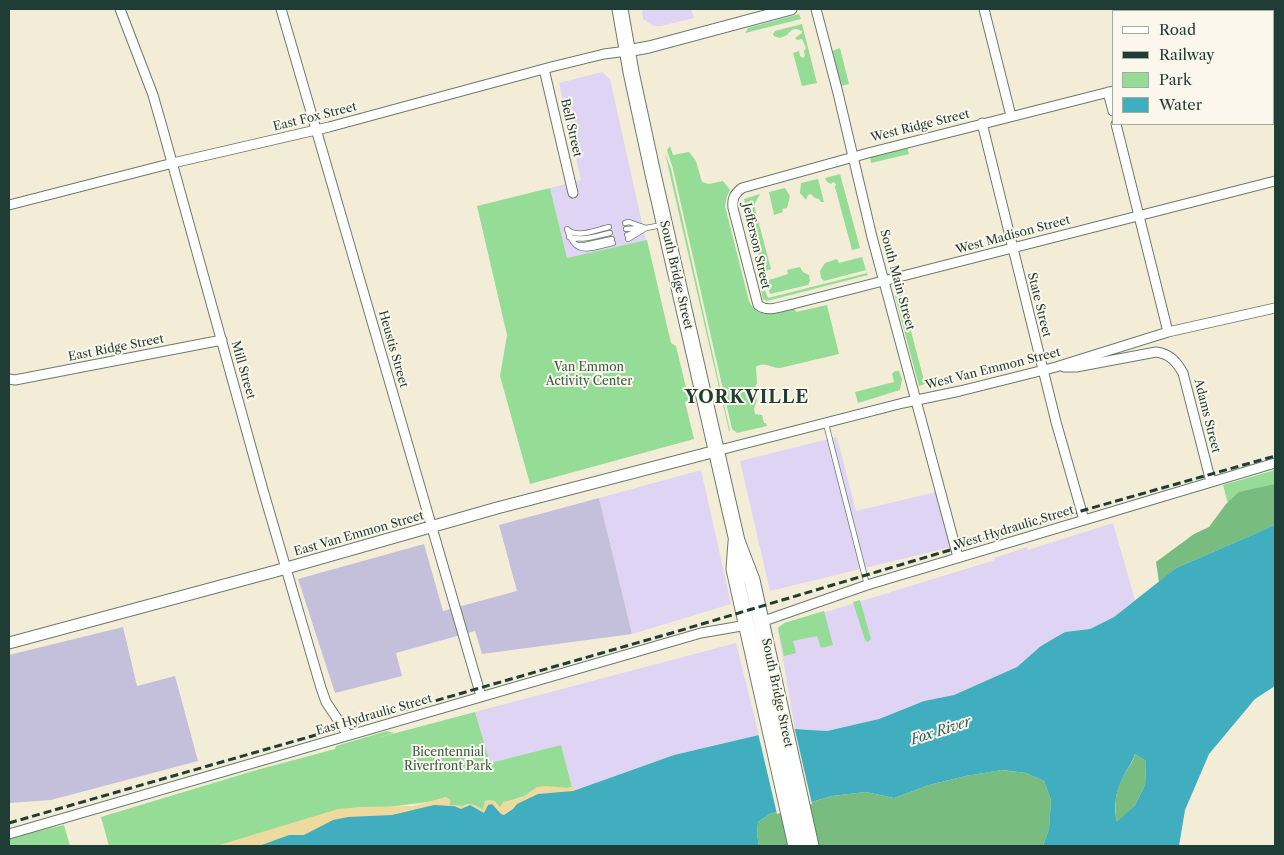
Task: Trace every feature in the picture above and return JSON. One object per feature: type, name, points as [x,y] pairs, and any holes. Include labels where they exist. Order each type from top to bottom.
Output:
[{"type":"highway","name":"South Bridge Street","points":[[620,9],[627,51],[665,224],[737,541],[734,569],[754,624],[775,718],[811,846]]},
{"type":"highway","name":"South Bridge Street","points":[[775,718],[796,846]]},
{"type":"street","name":"Mill Street","points":[[120,9],[152,95],[173,163],[285,568],[326,702],[348,735]]},
{"type":"street","name":"Heustis Street","points":[[281,9],[481,696]]},
{"type":"street","points":[[627,51],[649,47],[791,9]]},
{"type":"street","name":"South Main Street","points":[[816,9],[884,281],[958,557]]},
{"type":"street","points":[[984,9],[1011,116]]},
{"type":"street","name":"East Fox Street","points":[[9,205],[173,163],[317,130],[604,54],[627,51]]},
{"type":"street","name":"Bell Street","points":[[544,69],[573,193]]},
{"type":"street","points":[[1110,91],[1112,104]]},
{"type":"street","name":"West Ridge Street","points":[[735,193],[742,188],[852,157],[1110,91]]},
{"type":"street","name":"State Street","points":[[982,123],[1056,422],[1084,520]]},
{"type":"street","points":[[1116,125],[1168,332]]},
{"type":"street","name":"West Madison Street","points":[[758,305],[769,310],[1275,181]]},
{"type":"street","name":"Jefferson Street","points":[[735,193],[732,200],[733,208],[758,305]]},
{"type":"street","name":"West Van Emmon Street","points":[[716,452],[916,400],[1056,367],[1168,332],[1275,308]]},
{"type":"street","name":"East Ridge Street","points":[[11,382],[222,340]]},
{"type":"street","name":"Adams Street","points":[[1056,367],[1076,367],[1156,352],[1167,354],[1178,364],[1183,373],[1212,482]]},
{"type":"street","name":"East Van Emmon Street","points":[[9,644],[616,476],[716,452]]},
{"type":"street","name":"West Hydraulic Street","points":[[754,624],[867,585],[1275,463]]},
{"type":"street","name":"East Hydraulic Street","points":[[9,834],[701,633],[754,624]]},
{"type":"lane","points":[[625,223],[629,222],[646,228]]},
{"type":"lane","points":[[646,228],[627,234],[665,224]]},
{"type":"lane","points":[[569,237],[584,239],[611,238],[586,249],[571,242],[569,237],[567,229],[576,234],[609,227]]},
{"type":"lane","points":[[826,424],[867,585]]},
{"type":"shaded area","points":[[642,9],[691,9],[694,18],[654,26],[643,19]]},
{"type":"shaded area","points":[[602,72],[610,79],[646,241],[567,258],[550,188],[581,180],[559,83]]},
{"type":"shaded area","points":[[837,437],[856,511],[936,492],[951,547],[770,591],[740,461]]},
{"type":"shaded area","points":[[701,470],[731,604],[632,634],[599,498]]},
{"type":"shaded area","points":[[599,498],[632,634],[482,654],[475,631],[396,653],[402,676],[335,693],[298,579],[424,544],[443,611],[517,591],[499,525]]},
{"type":"shaded area","points":[[1113,523],[1135,600],[1114,617],[1090,629],[1064,632],[1017,667],[954,695],[924,701],[879,719],[827,731],[795,729],[778,630],[780,626],[995,560],[994,558],[1027,547],[1028,550]]},
{"type":"shaded area","points":[[123,627],[137,686],[175,676],[198,761],[51,800],[9,803],[9,655]]},
{"type":"shaded area","points":[[736,643],[759,735],[674,755],[573,791],[561,745],[490,763],[475,712]]},
{"type":"green space","points":[[799,14],[801,19],[745,33],[748,28]]},
{"type":"green space","points":[[802,24],[817,83],[802,86],[793,53],[799,51],[800,56],[803,58],[805,56],[804,51],[806,48],[802,39],[797,40],[795,38],[802,31],[793,29],[787,35],[780,38],[773,34],[775,31]]},
{"type":"green space","points":[[840,48],[849,84],[841,86],[832,51]]},
{"type":"green space","points":[[670,146],[673,155],[689,152],[696,161],[702,182],[709,184],[723,181],[730,190],[725,206],[749,301],[753,307],[757,311],[768,314],[794,308],[796,312],[827,305],[839,354],[780,368],[765,365],[756,367],[757,383],[754,390],[757,400],[754,409],[755,414],[762,415],[767,426],[737,433],[732,429],[673,169],[667,150]]},
{"type":"green space","points":[[907,147],[909,154],[871,163],[870,156]]},
{"type":"green space","points":[[665,153],[671,169],[730,431],[729,431]]},
{"type":"green space","points":[[840,174],[860,248],[852,250],[835,187],[836,184],[827,182],[825,178]]},
{"type":"green space","points":[[818,179],[824,202],[821,202],[811,194],[808,195],[806,200],[800,193],[801,183]]},
{"type":"green space","name":"Van Emmon Activity Center","points":[[550,188],[567,258],[647,240],[671,343],[676,346],[689,400],[685,402],[694,439],[530,484],[500,376],[507,335],[477,206]]},
{"type":"green space","points":[[785,188],[790,196],[787,208],[782,209],[783,212],[774,215],[769,192]]},
{"type":"green space","points":[[760,194],[754,205],[771,269],[763,272],[744,199]]},
{"type":"green space","points":[[862,257],[866,270],[824,281],[821,278],[820,271],[825,263],[837,259],[839,263]]},
{"type":"green space","points":[[800,267],[803,272],[809,275],[810,281],[808,285],[770,294],[766,281],[788,274],[787,270]]},
{"type":"green space","points":[[867,273],[868,275],[767,301],[763,299],[760,286],[762,282],[768,298]]},
{"type":"green space","points":[[899,286],[925,384],[919,386],[895,296]]},
{"type":"green space","points":[[895,371],[899,371],[902,379],[900,390],[858,403],[855,392],[894,382],[892,374]]},
{"type":"green space","points":[[1275,470],[1275,525],[1238,541],[1223,485]]},
{"type":"green space","points":[[1275,484],[1275,525],[1176,568],[1159,582],[1156,562],[1194,534],[1209,527],[1226,504],[1239,492]]},
{"type":"green space","points":[[860,600],[871,639],[868,642],[865,640],[853,602]]},
{"type":"green space","points":[[824,611],[833,645],[821,648],[817,636],[793,641],[796,653],[784,656],[778,628],[784,623]]},
{"type":"green space","name":"Bicentennial Riverfront Park","points":[[475,712],[490,763],[561,745],[573,791],[544,793],[514,799],[500,808],[485,803],[483,810],[468,804],[463,806],[450,805],[449,799],[345,813],[229,846],[109,846],[101,817],[253,771],[335,749],[336,746],[387,731],[394,733],[377,738]]},
{"type":"green space","points":[[1135,754],[1146,761],[1145,785],[1135,805],[1117,823],[1117,793]]},
{"type":"green space","points":[[1001,770],[1026,773],[1044,781],[1051,800],[1049,829],[1043,846],[759,846],[758,822],[770,814],[832,796],[866,792],[894,798],[929,785]]},
{"type":"green space","points":[[64,825],[70,846],[9,846],[9,837]]},
{"type":"sand","points":[[573,786],[574,789],[579,791],[512,815],[486,815],[470,806],[463,810],[448,805],[329,829],[262,846],[216,846],[338,809],[413,806],[446,797],[451,801],[450,805],[463,806],[472,804],[483,810],[485,801],[495,801],[500,807],[503,802],[521,798],[537,787],[567,788]]},
{"type":"water","name":"Fox River","points":[[1275,525],[1275,686],[1255,699],[1209,754],[1185,810],[1179,846],[1043,846],[1049,829],[1051,800],[1044,781],[1026,773],[1002,770],[929,785],[894,798],[866,792],[832,796],[770,814],[758,822],[759,846],[259,846],[289,835],[304,835],[333,820],[348,817],[392,815],[434,805],[454,806],[461,809],[470,805],[484,813],[488,805],[492,804],[504,815],[517,804],[538,794],[573,791],[674,755],[759,735],[795,729],[827,731],[879,719],[924,701],[954,695],[1017,667],[1041,646],[1065,632],[1090,629],[1114,617],[1176,568]],"holes":[[[1135,754],[1146,761],[1145,785],[1135,805],[1117,822],[1115,804],[1121,780]]]},
{"type":"pier","points":[[794,726],[812,804],[777,814],[758,733]]},
{"type":"railway","points":[[9,823],[675,632],[1081,511],[1275,456]]},
{"type":"district","name":"YORKVILLE","points":[[747,398]]}]
